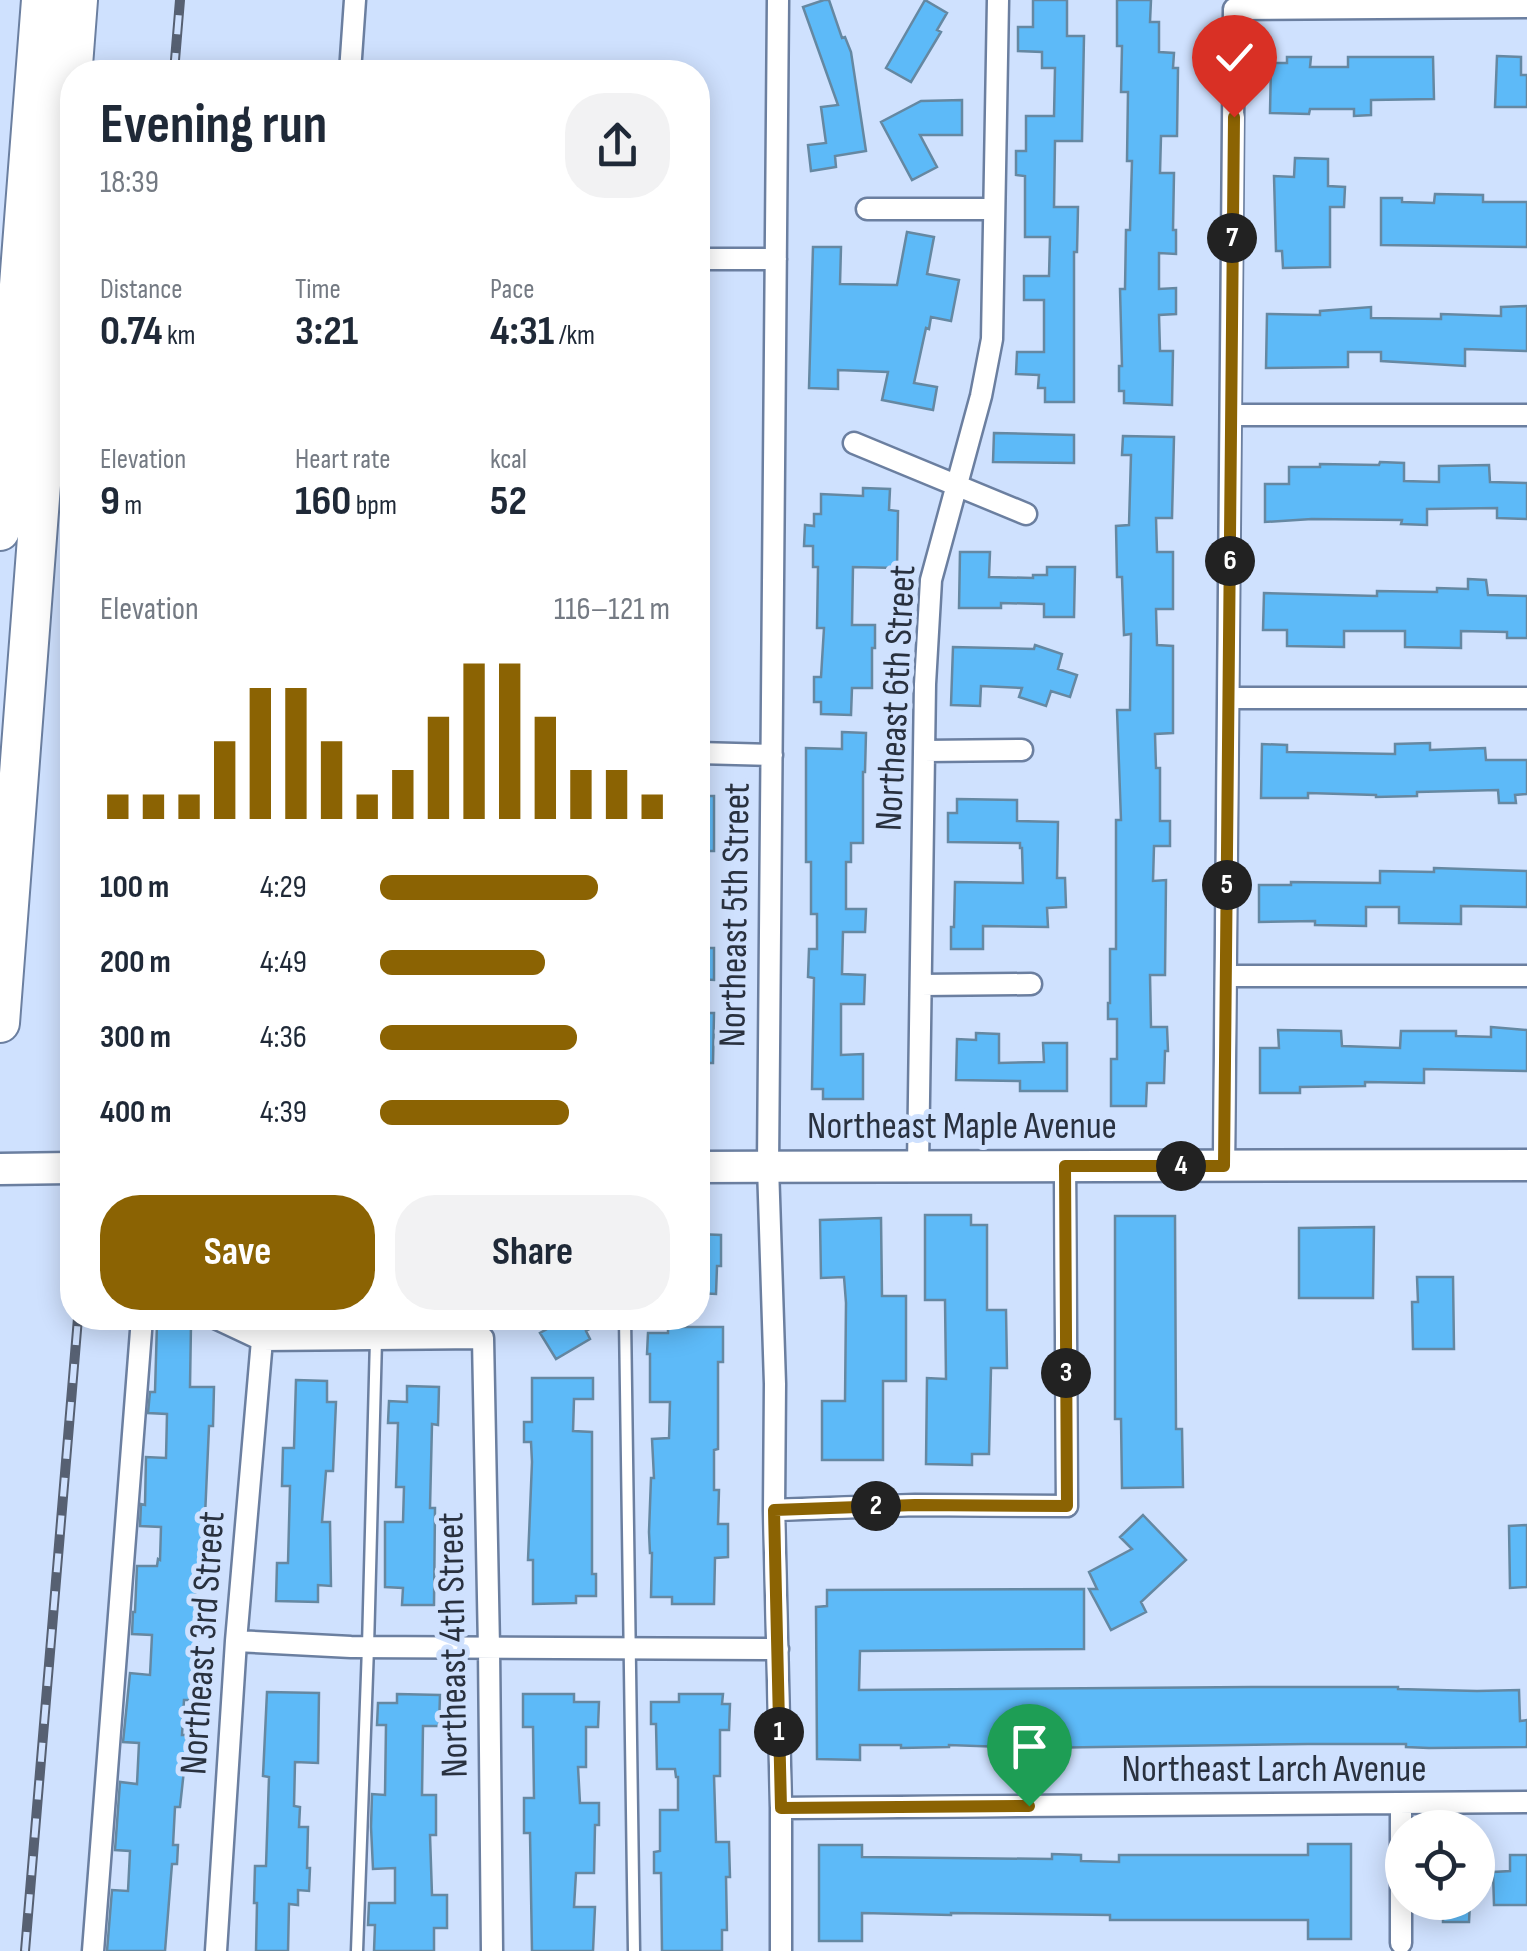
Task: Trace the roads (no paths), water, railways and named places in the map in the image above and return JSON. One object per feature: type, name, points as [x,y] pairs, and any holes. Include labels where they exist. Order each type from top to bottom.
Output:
[{"type":"highway","points":[[0,531],[40,0]]},
{"type":"highway","points":[[73,60],[78,0]]},
{"type":"highway","points":[[0,1022],[60,236]]},
{"type":"main road","name":"Northeast Maple Avenue","points":[[710,1167],[1527,1165]]},
{"type":"main road","points":[[0,1169],[60,1168]]},
{"type":"street","points":[[351,60],[355,0]]},
{"type":"street","name":"Northeast 5th Street","points":[[778,0],[768,1166],[775,1384],[781,1951]]},
{"type":"street","name":"Northeast 6th Street","points":[[918,1166],[924,751],[931,580],[981,396],[992,339],[998,0]]},
{"type":"street","points":[[1224,1166],[1234,10],[1527,7]]},
{"type":"street","points":[[867,210],[994,210]]},
{"type":"street","points":[[710,259],[776,259]]},
{"type":"street","points":[[1231,414],[1527,415]]},
{"type":"street","points":[[854,442],[1026,514]]},
{"type":"street","points":[[1228,698],[1527,698]]},
{"type":"street","points":[[924,751],[1022,750]]},
{"type":"street","points":[[710,754],[772,755]]},
{"type":"street","points":[[1226,976],[1527,976]]},
{"type":"street","points":[[921,984],[1031,984]]},
{"type":"street","points":[[774,1510],[915,1505],[1067,1506],[1065,1166]]},
{"type":"street","points":[[93,1951],[141,1330]]},
{"type":"street","points":[[241,1330],[262,1340],[376,1338]]},
{"type":"street","name":"Northeast 4th Street","points":[[376,1338],[483,1338],[492,1951]]},
{"type":"street","name":"Northeast 3rd Street","points":[[216,1951],[236,1641],[262,1340]]},
{"type":"street","points":[[236,1641],[368,1647],[778,1649]]},
{"type":"street","points":[[1401,1802],[1401,1943]]},
{"type":"street","name":"Northeast Larch Avenue","points":[[781,1808],[1527,1802]]},
{"type":"lane","points":[[625,1330],[634,1951]]},
{"type":"lane","points":[[357,1951],[376,1338]]},
{"type":"railway","points":[[175,60],[180,0]]},
{"type":"railway","points":[[25,1951],[77,1330]]}]
